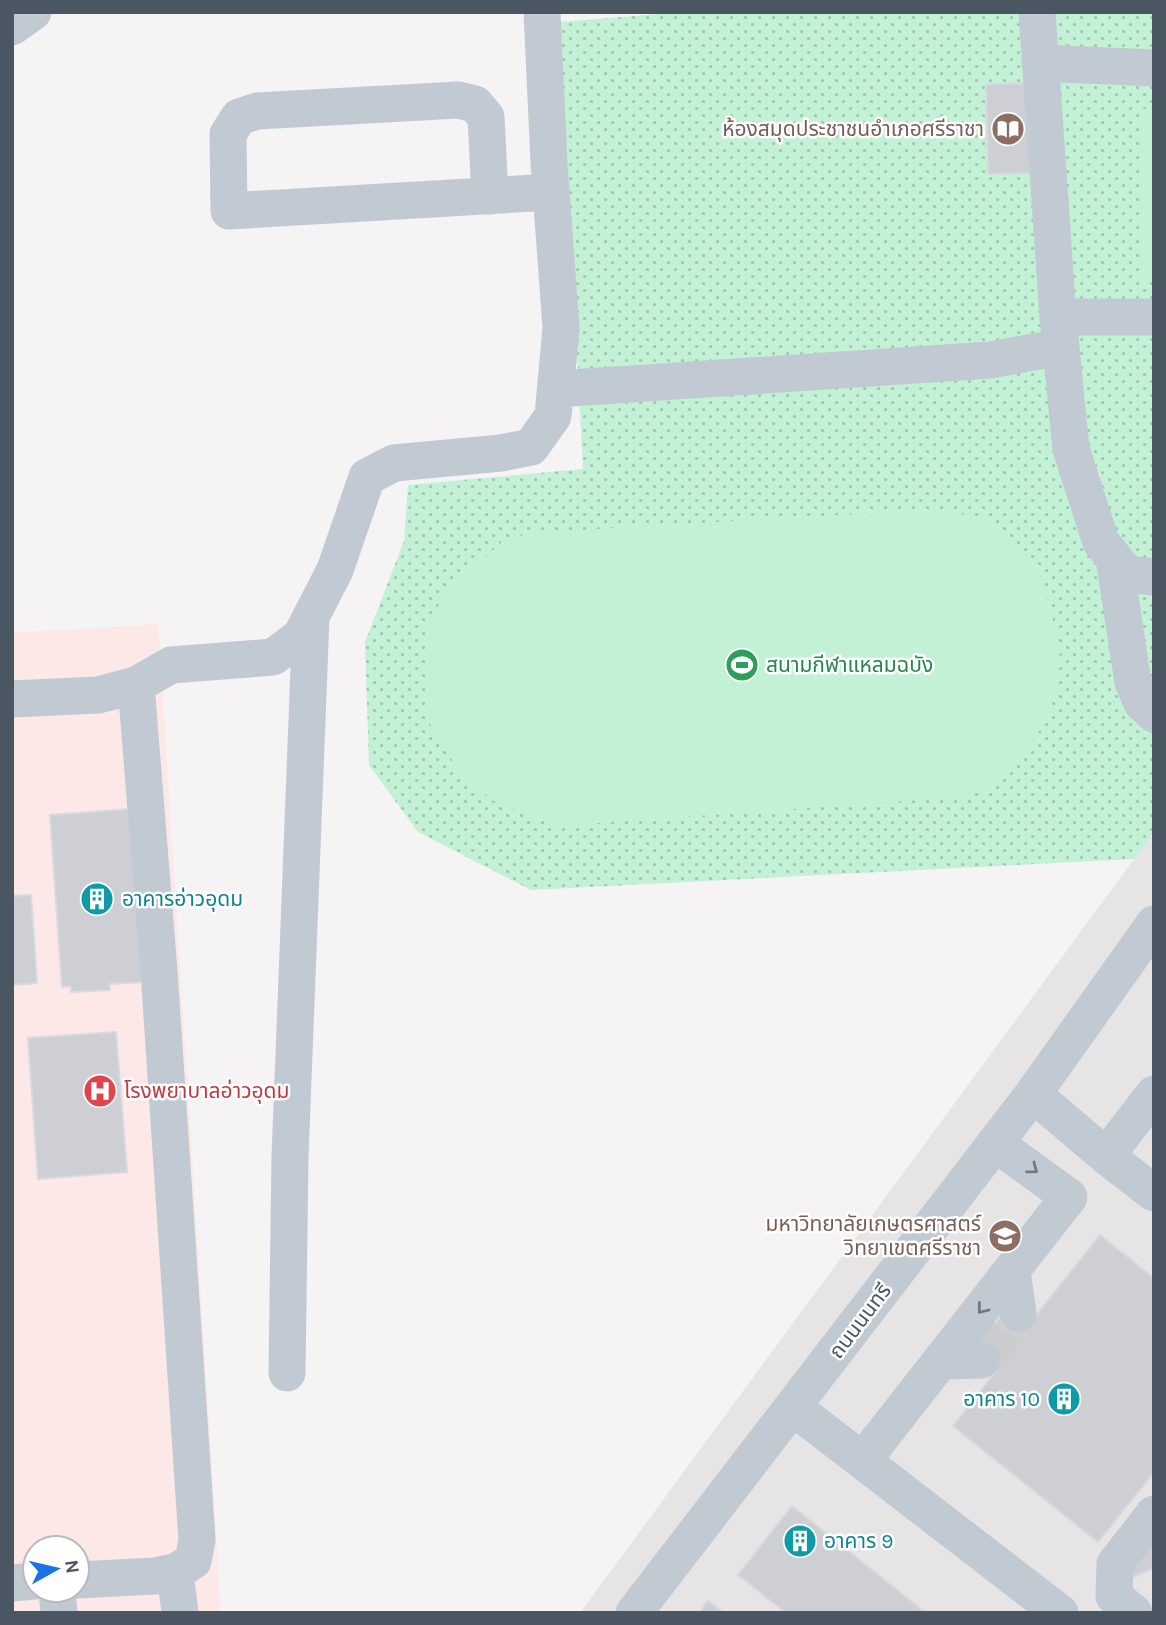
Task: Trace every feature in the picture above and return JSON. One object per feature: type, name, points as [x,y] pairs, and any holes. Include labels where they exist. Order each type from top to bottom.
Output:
[{"type":"street","points":[[12,27],[33,12]]},
{"type":"street","points":[[12,699],[98,695],[136,685],[172,665],[274,657],[301,636],[311,617],[335,570],[367,477],[394,463],[501,453],[531,447],[553,416],[561,328],[541,12]]},
{"type":"street","points":[[1037,12],[1059,332],[1071,449],[1101,542],[1127,574],[1154,576]]},
{"type":"street","points":[[1040,63],[1154,68]]},
{"type":"street","points":[[490,196],[486,117],[475,104],[458,100],[257,111],[239,117],[228,134],[229,211],[490,196],[551,192]]},
{"type":"street","points":[[556,389],[990,360],[1059,332],[1154,317]]},
{"type":"street","points":[[1114,558],[1133,682],[1142,703],[1154,714]]},
{"type":"street","points":[[287,1373],[290,1157],[311,617]]},
{"type":"street","points":[[91,1579],[155,1576],[175,1572],[193,1561],[197,1540],[159,971],[136,685]]},
{"type":"street","name":"ถนนนนทรี","points":[[634,1613],[1033,1094],[1154,924]]},
{"type":"street","points":[[1033,1094],[1154,1194]]},
{"type":"street","points":[[1105,1156],[1154,1094]]},
{"type":"street","points":[[863,1460],[1069,1197],[995,1143]]},
{"type":"street","points":[[1012,1270],[1018,1313]]},
{"type":"street","points":[[941,1361],[981,1360]]},
{"type":"street","points":[[794,1408],[863,1460],[1038,1607]]},
{"type":"street","points":[[1134,1613],[1114,1596],[1115,1563],[1154,1514]]},
{"type":"street","points":[[175,1572],[180,1613]]},
{"type":"shaded area","name":"โรงพยาบาลอ่าวอุดม","points":[[158,624],[221,1613],[12,1613],[12,633]]},
{"type":"shaded area","name":"มหาวิทยาลัยเกษตรศาสตร์ วิทยาเขตศรีราชา","points":[[1154,832],[1154,1613],[580,1613],[1134,859]]},
{"type":"green space","points":[[682,12],[1154,12],[1154,832],[1134,859],[531,890],[418,832],[369,765],[365,642],[404,541],[408,485],[583,469],[560,22]]},
{"type":"green space","points":[[1142,109],[1154,109],[1154,279],[1141,278]]},
{"type":"green space","name":"สนามกีฬาแหลมฉบัง","points":[[940,509],[989,521],[1020,548],[1043,580],[1060,648],[1059,683],[1046,722],[1002,781],[963,797],[556,826],[494,801],[461,775],[430,724],[425,647],[431,616],[452,586],[502,542],[529,533]]},
{"type":"building","name":"ห้องสมุดประชาชนอำเภอศรีราชา","points":[[1028,83],[1030,173],[988,174],[986,84]]},
{"type":"building","name":"อาคารอ่าวอุดม","points":[[131,809],[144,982],[109,984],[110,990],[71,992],[71,986],[62,987],[50,815]]},
{"type":"building","points":[[31,895],[37,983],[12,985],[12,896]]},
{"type":"building","points":[[116,1032],[127,1172],[38,1179],[28,1038]]},
{"type":"building","name":"อาคาร 10","points":[[1100,1235],[1154,1278],[1154,1472],[1098,1542],[953,1426],[996,1371],[972,1352],[1009,1306],[1030,1323]]},
{"type":"building","name":"อาคาร 9","points":[[792,1506],[926,1613],[786,1613],[738,1575]]},
{"type":"building","points":[[1154,1543],[1154,1568],[1124,1581]]},
{"type":"building","points":[[708,1601],[724,1613],[699,1613]]},
{"type":"tunnel","points":[[981,1360],[1018,1313]]},
{"type":"place","name":"ห้องสมุดประชาชนอำเภอศรีราชา","points":[[1008,129]]},
{"type":"place","name":"สนามกีฬาแหลมฉบัง","points":[[742,665]]},
{"type":"place","name":"อาคารอ่าวอุดม","points":[[97,899]]},
{"type":"place","name":"โรงพยาบาลอ่าวอุดม","points":[[100,1091]]},
{"type":"place","name":"มหาวิทยาลัยเกษตรศาสตร์ วิทยาเขตศรีราชา","points":[[1005,1236]]},
{"type":"place","name":"อาคาร 10","points":[[1064,1399]]},
{"type":"place","name":"อาคาร 9","points":[[800,1541]]}]
